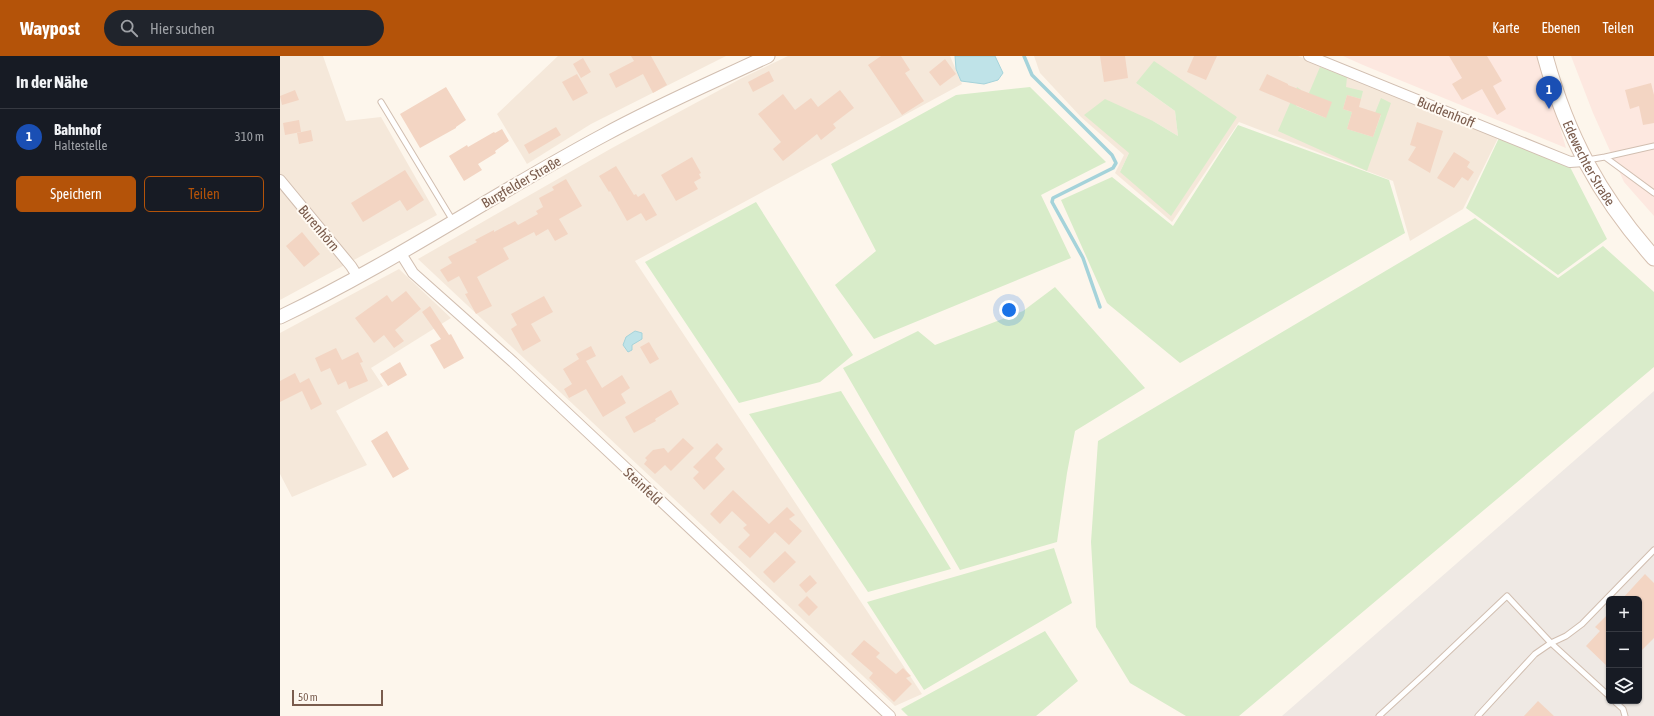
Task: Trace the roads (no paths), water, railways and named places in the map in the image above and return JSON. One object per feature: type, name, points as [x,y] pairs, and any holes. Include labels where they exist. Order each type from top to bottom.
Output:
[{"type":"main road","name":"Edewechter Straße","points":[[1545,56],[1560,101],[1584,161],[1610,203],[1632,233],[1654,258]]},
{"type":"street","name":"Burgfelder Straße","points":[[280,317],[314,301],[605,135],[768,56]]},
{"type":"street","name":"Buddenhoff","points":[[1309,56],[1570,162],[1584,161]]},
{"type":"street","name":"Burenhörn","points":[[280,180],[358,276]]},
{"type":"street","name":"Steinfeld","points":[[400,252],[413,273],[504,354],[890,716]]},
{"type":"lane","points":[[381,102],[454,221]]},
{"type":"lane","points":[[1584,161],[1654,146]]},
{"type":"lane","points":[[1605,157],[1654,193]]},
{"type":"lane","points":[[1478,716],[1535,654],[1550,643],[1566,636],[1582,624],[1654,550]]},
{"type":"lane","points":[[1379,716],[1428,672],[1506,596],[1550,643],[1606,693]]},
{"type":"lane","points":[[1617,704],[1623,709],[1625,716]]},
{"type":"water","points":[[955,56],[995,56],[1003,73],[998,80],[984,84],[961,81],[956,69]]},
{"type":"water","points":[[635,331],[642,333],[642,339],[632,345],[632,350],[628,352],[623,345],[626,337]]},
{"type":"waterway","points":[[1024,56],[1032,75],[1112,155],[1116,163],[1113,168],[1053,198],[1052,202],[1083,258],[1100,307]]},
{"type":"place","name":"Bahnhof","points":[[1549,109]]}]
